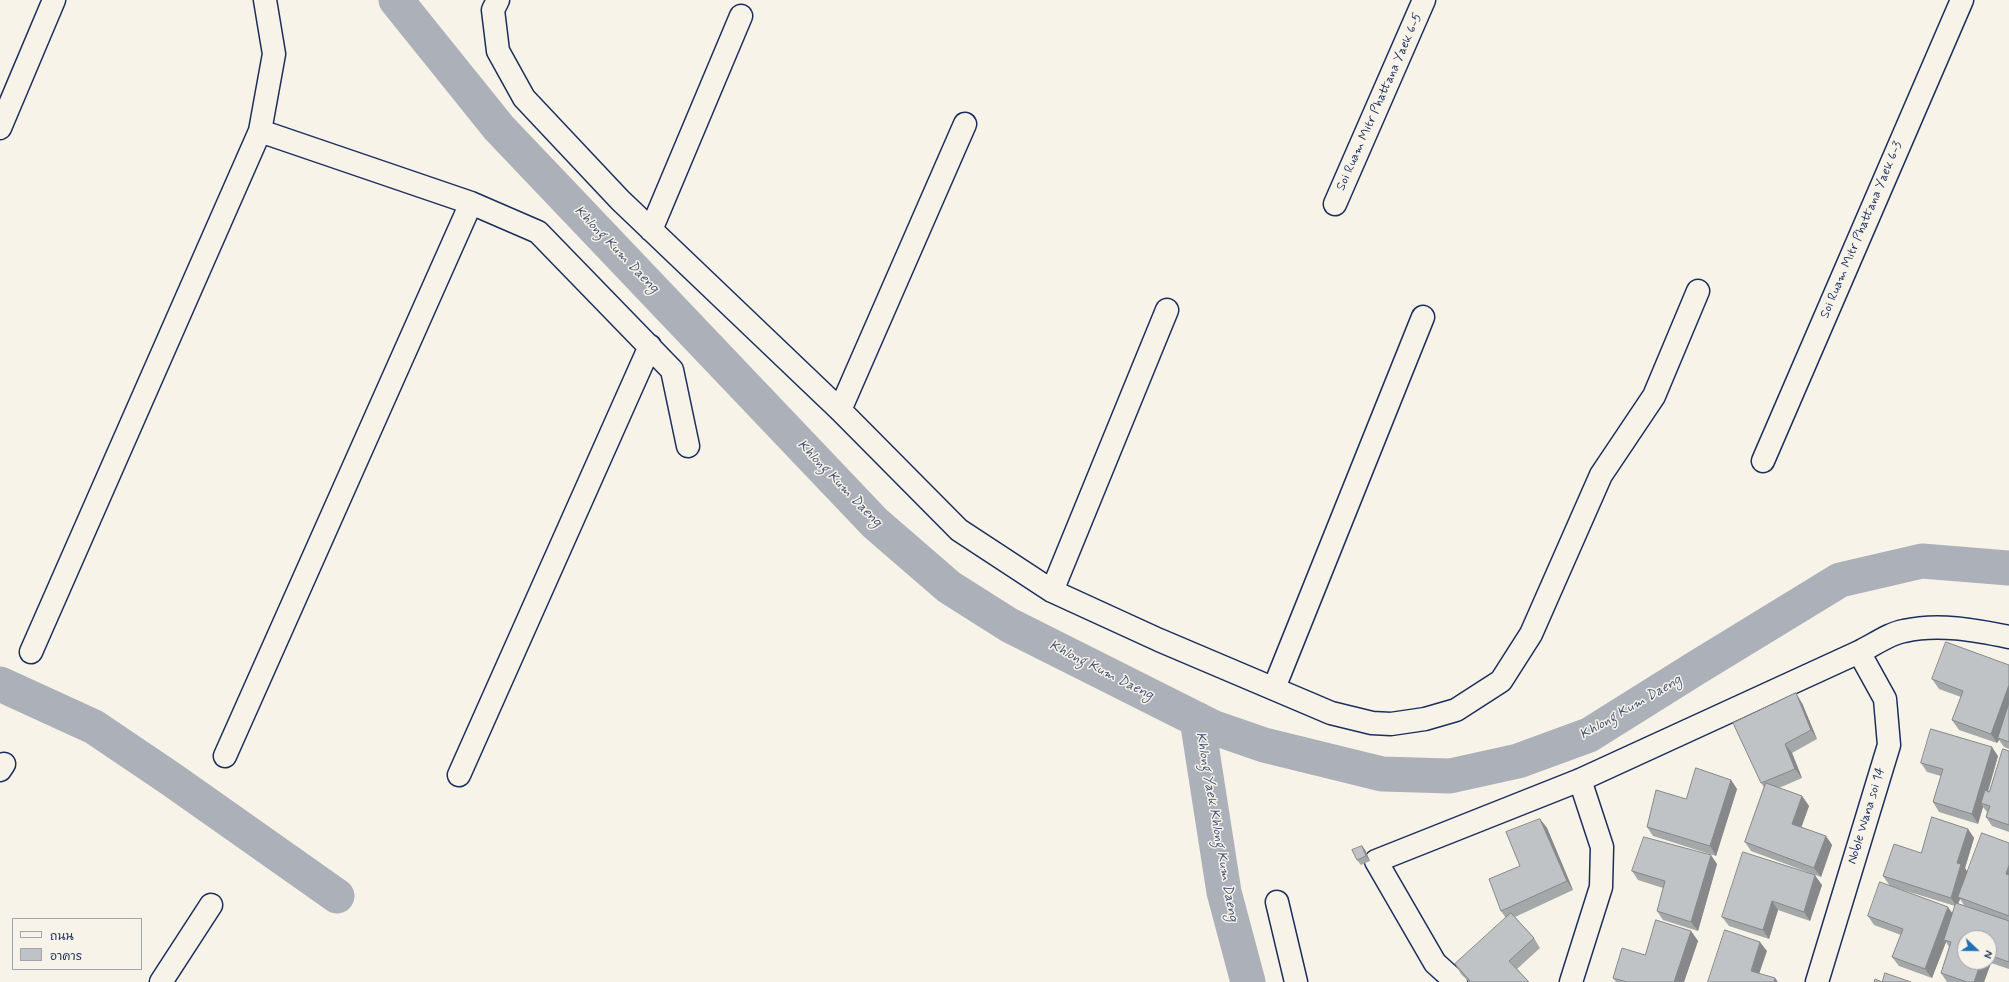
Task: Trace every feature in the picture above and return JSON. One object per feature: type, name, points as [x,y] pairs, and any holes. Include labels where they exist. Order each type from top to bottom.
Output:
[{"type":"street","points":[[0,128],[54,0]]},
{"type":"street","points":[[31,652],[260,131],[274,54],[265,0]]},
{"type":"street","points":[[498,0],[493,10],[498,51],[524,98],[651,230],[840,410],[959,530],[1052,591],[1160,640],[1331,713],[1372,723],[1391,724],[1425,719],[1456,710],[1500,681],[1531,634],[1601,475],[1654,396],[1698,291]]},
{"type":"street","name":"Soi Ruam Mitr Phattana Yaek 6-5","points":[[1335,204],[1424,0]]},
{"type":"street","name":"Soi Ruam Mitr Phattana Yaek 6-3","points":[[1763,461],[1962,0]]},
{"type":"street","points":[[651,230],[740,16]]},
{"type":"street","points":[[840,410],[966,124]]},
{"type":"street","points":[[260,131],[471,203],[538,232],[672,370],[688,446]]},
{"type":"street","points":[[225,756],[471,203]]},
{"type":"street","points":[[1052,591],[1167,310]]},
{"type":"street","points":[[1274,688],[1423,317]]},
{"type":"street","points":[[459,775],[650,346]]},
{"type":"street","points":[[1456,982],[1436,963],[1376,861],[1580,780],[1903,631],[1935,627],[1978,631],[2009,637]]},
{"type":"street","name":"Noble Wana soi 14","points":[[1817,982],[1889,745],[1885,699],[1859,652]]},
{"type":"street","points":[[1571,982],[1601,887],[1602,847],[1580,780]]},
{"type":"street","points":[[1277,902],[1296,982]]},
{"type":"street","points":[[162,982],[211,905]]},
{"type":"building","points":[[1946,642],[2009,665],[2009,685],[1991,734],[1952,720],[1963,691],[1932,679]]},
{"type":"building","points":[[1796,693],[1811,730],[1785,744],[1795,769],[1761,783],[1733,723]]},
{"type":"building","points":[[2009,703],[2009,742],[1998,738]]},
{"type":"building","points":[[1931,729],[1992,747],[1972,814],[1933,802],[1943,769],[1921,763]]},
{"type":"building","points":[[2003,749],[2009,751],[2009,825],[1986,817],[1990,806],[1981,803],[1985,790],[1989,792]]},
{"type":"building","points":[[1696,768],[1731,780],[1710,846],[1647,827],[1656,790],[1686,799]]},
{"type":"building","points":[[1766,783],[1802,796],[1792,824],[1826,836],[1814,868],[1745,842]]},
{"type":"building","points":[[1932,817],[1968,829],[1957,863],[1961,864],[1951,898],[1883,876],[1894,844],[1921,853]]},
{"type":"building","points":[[1540,819],[1567,881],[1501,911],[1489,879],[1520,866],[1506,832]]},
{"type":"building","points":[[1982,833],[2009,843],[2009,865],[2006,874],[2009,875],[2009,916],[1958,897]]},
{"type":"building","points":[[1644,837],[1711,855],[1691,922],[1657,911],[1665,881],[1632,871]]},
{"type":"building","points":[[1362,846],[1366,856],[1357,860],[1352,850]]},
{"type":"building","points":[[1743,852],[1815,875],[1804,912],[1772,901],[1763,930],[1722,917]]},
{"type":"building","points":[[1880,882],[1948,907],[1925,969],[1892,957],[1903,929],[1868,916]]},
{"type":"building","points":[[1956,903],[2009,921],[2009,962],[1997,958],[1997,930],[1957,930],[1957,970],[1978,970],[1974,982],[1967,982],[1941,973],[1951,942],[1944,940]]},
{"type":"building","points":[[1511,913],[1534,938],[1509,961],[1529,982],[1471,982],[1455,964]]},
{"type":"building","points":[[1656,920],[1691,931],[1674,982],[1627,982],[1613,978],[1622,948],[1645,955]]},
{"type":"building","points":[[1725,930],[1760,942],[1751,971],[1775,978],[1774,982],[1708,982]]},
{"type":"building","points":[[1885,973],[1911,982],[1882,982]]},
{"type":"building","points":[[1875,979],[1882,982],[1874,982]]},
{"type":"waterway","name":"Khlong Kum Daeng","points":[[396,0],[499,128],[875,523],[949,587],[1009,625],[1212,727],[1264,745],[1382,774],[1450,776],[1518,761],[1589,735],[1840,580],[1922,561],[2009,568]]},
{"type":"waterway","points":[[0,684],[94,727],[171,779],[337,896]]},
{"type":"waterway","name":"Khlong Yaek Khlong Kum Daeng","points":[[1197,719],[1224,892],[1248,982]]}]
